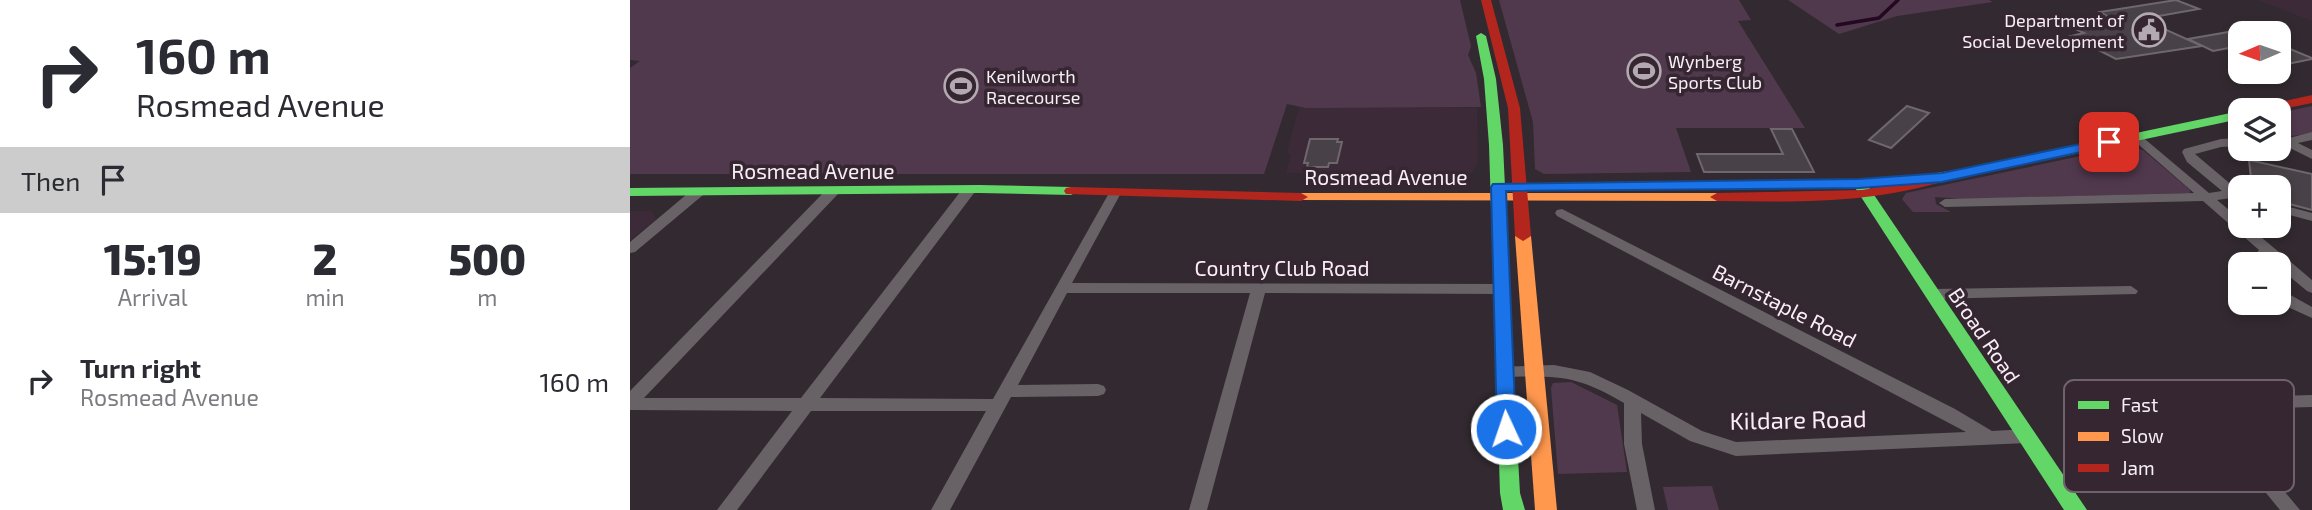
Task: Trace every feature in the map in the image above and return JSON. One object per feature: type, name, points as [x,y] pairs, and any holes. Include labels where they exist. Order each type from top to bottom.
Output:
[{"type":"main road","points":[[1472,0],[1490,73],[1504,289],[1503,370],[1510,493],[1514,510]]},
{"type":"main road","points":[[1486,0],[1514,108],[1546,510]]},
{"type":"main road","points":[[2291,104],[2312,99]]},
{"type":"main road","name":"Rosmead Avenue","points":[[630,192],[969,190],[1147,195],[1862,188],[1922,185],[1942,177],[2228,118]]},
{"type":"main road","name":"Broad Road","points":[[1862,188],[2064,492]]},
{"type":"main road","name":"Broad Road","points":[[2064,492],[2076,510]]},
{"type":"street","points":[[2136,136],[2312,288]]},
{"type":"street","points":[[2291,139],[2312,136]]},
{"type":"street","points":[[2228,144],[2195,148],[2187,154],[2228,189]]},
{"type":"street","points":[[2291,146],[2312,155]]},
{"type":"street","points":[[726,510],[969,190]]},
{"type":"street","points":[[630,403],[833,191]]},
{"type":"street","points":[[630,249],[698,192]]},
{"type":"street","points":[[940,510],[1060,288],[1118,193]]},
{"type":"street","points":[[1945,203],[2228,196]]},
{"type":"street","points":[[2291,211],[2312,217]]},
{"type":"street","name":"Barnstaple Road","points":[[1562,214],[1987,436]]},
{"type":"street","name":"Country Club Road","points":[[1060,288],[1504,289]]},
{"type":"street","points":[[1198,510],[1259,288]]},
{"type":"street","points":[[1933,294],[2131,291]]},
{"type":"street","points":[[2291,302],[2312,313]]},
{"type":"street","name":"Kildare Road","points":[[1503,370],[1565,372],[1586,377],[1695,437],[1736,449],[2027,436]]},
{"type":"street","points":[[630,403],[806,405],[1002,398],[1098,390]]},
{"type":"street","points":[[1632,400],[1633,444],[1646,510]]},
{"type":"street","points":[[2294,402],[2312,401]]},
{"type":"street","points":[[2276,492],[2291,510]]},
{"type":"shaded area","name":"Kenilworth Racecourse","points":[[630,0],[1460,0],[1471,46],[1468,55],[1476,73],[1481,107],[1306,108],[1287,104],[1264,174],[630,174],[630,68],[640,61],[630,60]]},
{"type":"shaded area","name":"Wynberg Sports Club","points":[[1499,0],[1739,0],[1751,20],[1738,21],[1805,128],[1676,128],[1691,172],[1544,174],[1535,169],[1533,122]]},
{"type":"shaded area","points":[[1788,0],[1993,2],[1897,16],[1839,34]]},
{"type":"shaded area","points":[[2258,0],[2312,0],[2312,21]]},
{"type":"shaded area","points":[[2312,106],[2312,133],[2291,136],[2291,110]]},
{"type":"shaded area","points":[[1299,108],[1477,108],[1478,162],[1471,173],[1286,173],[1291,155],[1287,152]]},
{"type":"shaded area","points":[[2128,146],[2143,150],[2190,190],[2190,193],[1964,199],[1935,197],[1936,204],[1951,212],[1913,212],[1902,199],[1906,193]]},
{"type":"shaded area","points":[[630,211],[652,211],[656,219],[630,240]]},
{"type":"shaded area","points":[[1571,382],[1617,405],[1627,472],[1558,474],[1551,388],[1553,383]]},
{"type":"shaded area","points":[[1712,486],[1719,510],[1668,510],[1663,487]]},
{"type":"building","name":"Department of Social Development","points":[[2176,0],[2199,9],[2142,19],[2202,46],[2116,59],[2071,36],[2084,33],[2065,24],[2109,17],[2100,12]]},
{"type":"building","points":[[2228,32],[2228,48],[2213,51],[2188,39]]},
{"type":"building","points":[[2291,49],[2312,58],[2291,63]]},
{"type":"building","points":[[1907,106],[1929,113],[1891,148],[1869,140]]},
{"type":"building","points":[[1771,129],[1792,129],[1814,172],[1704,172],[1697,154],[1783,154]]},
{"type":"building","points":[[1310,139],[1338,139],[1337,142],[1342,142],[1337,163],[1329,163],[1328,167],[1307,167],[1308,163],[1304,163]]},
{"type":"building","points":[[2249,161],[2312,174],[2312,210],[2291,204],[2291,175],[2251,175]]},
{"type":"waterway","points":[[1837,25],[1879,18],[1898,0]]},
{"type":"traffic: fast","points":[[1481,36],[1490,79],[1496,145],[1508,458],[1514,510]]},
{"type":"traffic: fast","points":[[1930,178],[2228,118]]},
{"type":"traffic: fast","points":[[1859,183],[2064,492]]},
{"type":"traffic: fast","points":[[630,192],[979,189],[1071,191]]},
{"type":"traffic: fast","points":[[2064,492],[2076,510]]},
{"type":"traffic: slow","points":[[1301,197],[1717,197]]},
{"type":"traffic: slow","points":[[1523,236],[1546,510]]},
{"type":"traffic: jam","points":[[1486,0],[1514,108],[1523,236]]},
{"type":"traffic: jam","points":[[2291,104],[2312,99]]},
{"type":"traffic: jam","points":[[1717,197],[1862,194],[1918,185],[1942,177]]},
{"type":"traffic: jam","points":[[1071,191],[1301,197]]},
{"type":"place","name":"Department of Social Development","points":[[2149,30]]},
{"type":"place","name":"Wynberg Sports Club","points":[[1644,71]]},
{"type":"place","name":"Kenilworth Racecourse","points":[[961,86]]},
{"type":"route","points":[[1506,429],[1504,289],[1498,187],[1859,183],[1942,177],[2109,142]]}]
